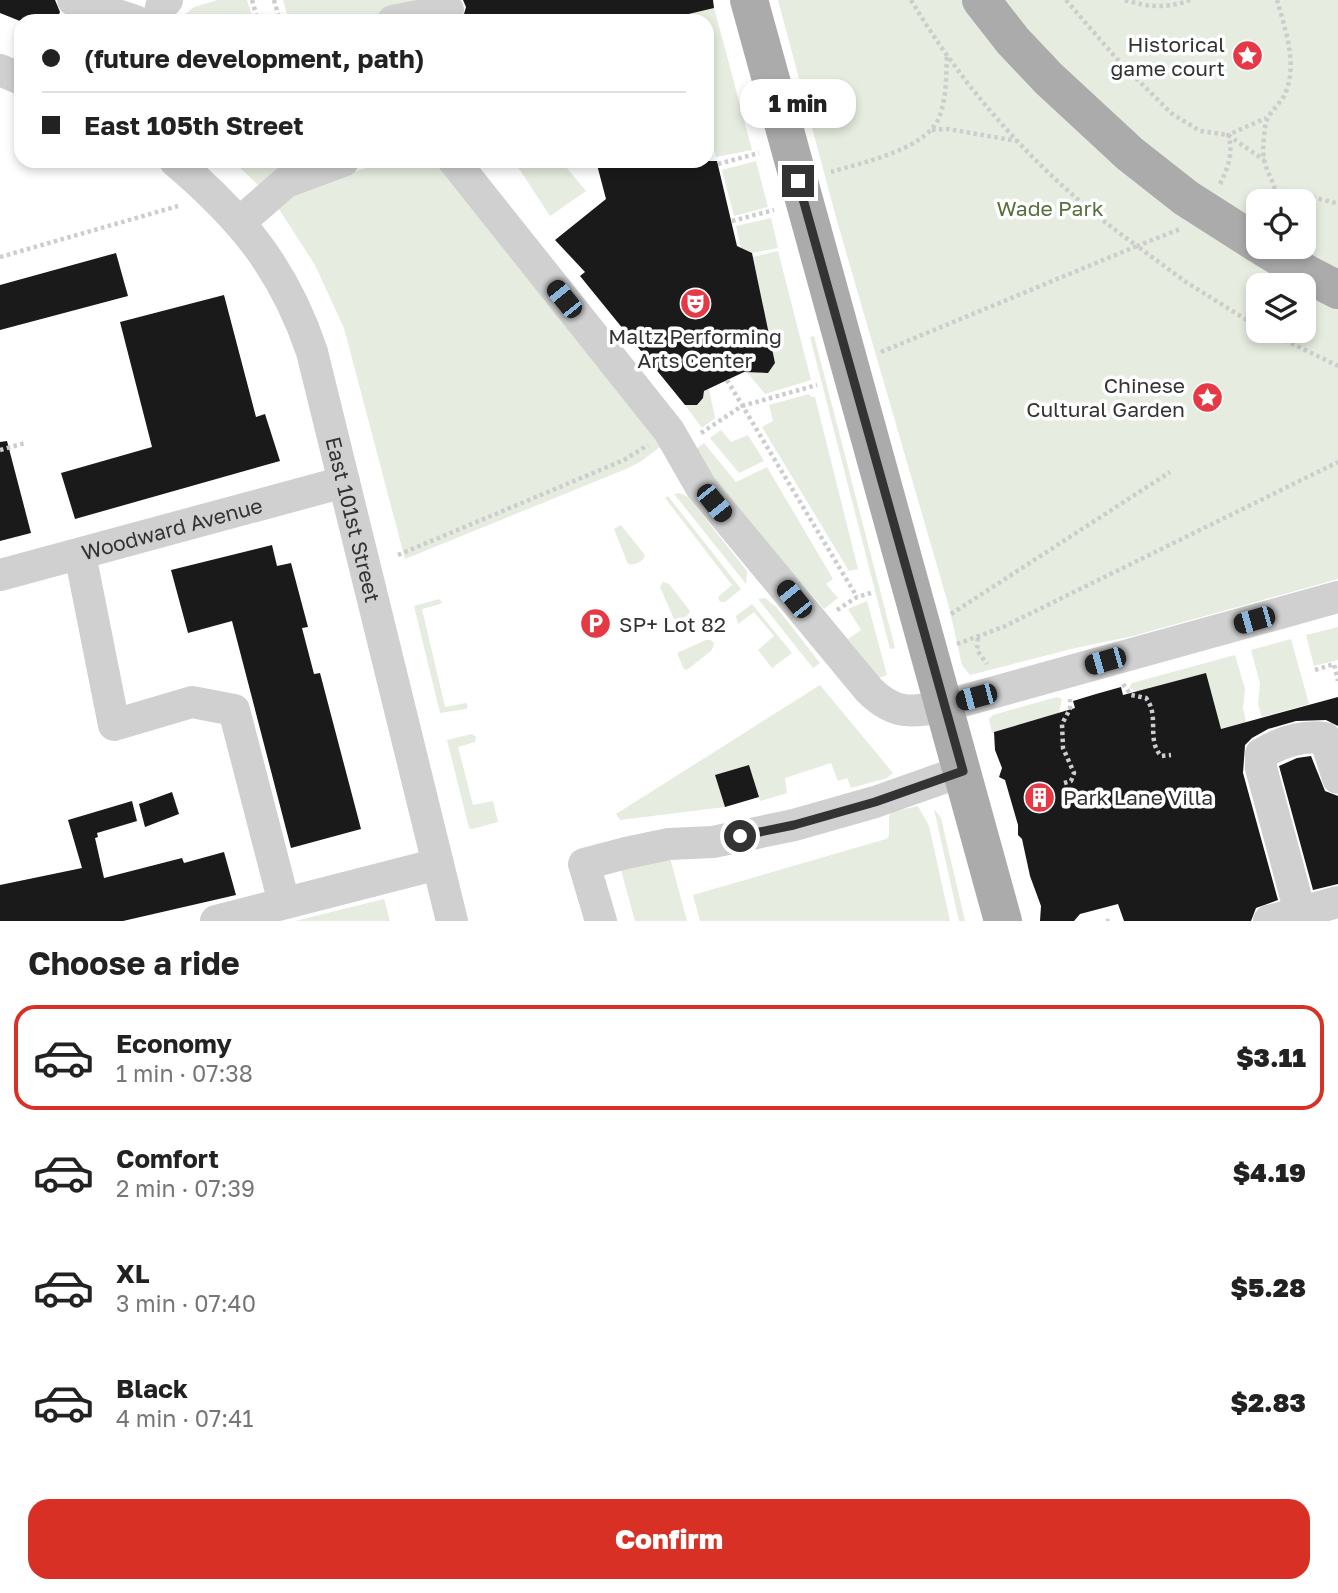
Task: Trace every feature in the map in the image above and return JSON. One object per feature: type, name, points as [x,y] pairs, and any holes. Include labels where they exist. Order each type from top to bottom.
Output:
[{"type":"main road","points":[[749,0],[1003,921]]},
{"type":"main road","points":[[981,0],[1013,41],[1059,89],[1157,177],[1246,236]]},
{"type":"main road","points":[[1283,259],[1338,290]]},
{"type":"street","points":[[73,0],[114,14]]},
{"type":"street","points":[[428,14],[448,10]]},
{"type":"street","name":"East 101st Street","points":[[184,168],[240,222],[275,272],[301,319],[312,352],[452,921]]},
{"type":"street","points":[[240,222],[286,182],[325,168]]},
{"type":"street","points":[[460,168],[669,431],[701,487],[869,690],[891,708],[923,710],[944,706],[1338,597]]},
{"type":"street","name":"Woodward Avenue","points":[[0,575],[344,482]]},
{"type":"street","points":[[79,554],[114,725],[192,702],[234,710],[284,903]]},
{"type":"street","points":[[1300,912],[1261,768],[1261,754],[1275,746],[1310,736],[1325,738],[1338,778]]},
{"type":"street","points":[[601,921],[584,864],[658,846],[713,842],[794,825],[875,802],[963,771]]},
{"type":"street","points":[[216,921],[438,864]]},
{"type":"street","points":[[1269,921],[1338,902]]},
{"type":"path","points":[[911,0],[977,95],[1071,193],[1186,282],[1246,320]]},
{"type":"path","points":[[1066,0],[1116,58],[1171,113],[1200,131],[1228,135],[1264,160]]},
{"type":"path","points":[[1125,0],[1159,7],[1190,0]]},
{"type":"path","points":[[1228,135],[1266,117],[1283,98],[1289,86],[1289,44],[1277,0]]},
{"type":"path","points":[[831,172],[897,153],[931,130],[942,109],[947,53]]},
{"type":"path","points":[[1266,117],[1264,160],[1275,189]]},
{"type":"path","points":[[931,130],[961,131],[1020,142]]},
{"type":"path","points":[[1213,215],[1219,204],[1219,185],[1231,156],[1228,135]]},
{"type":"path","points":[[718,164],[760,153]]},
{"type":"path","points":[[1316,199],[1338,204]]},
{"type":"path","points":[[881,352],[1213,215],[1246,205]]},
{"type":"path","points":[[0,257],[178,206]]},
{"type":"path","points":[[732,221],[774,210]]},
{"type":"path","points":[[1291,343],[1338,366]]},
{"type":"path","points":[[727,380],[857,597]]},
{"type":"path","points":[[701,433],[742,406],[817,385]]},
{"type":"path","points":[[398,555],[624,460],[653,442]]},
{"type":"path","points":[[0,450],[25,443]]},
{"type":"path","points":[[954,645],[978,637],[1338,462]]},
{"type":"path","points":[[951,614],[1170,472]]},
{"type":"path","points":[[837,610],[857,597],[871,593]]},
{"type":"path","points":[[978,637],[977,650],[987,664]]},
{"type":"path","points":[[1315,670],[1334,664],[1338,681]]},
{"type":"path","points":[[1125,688],[1131,695],[1146,698],[1150,702],[1156,750],[1161,756],[1171,755]]},
{"type":"path","points":[[1064,783],[1072,781],[1074,773],[1063,748],[1062,724],[1070,709],[1070,702]]},
{"type":"path","points":[[1106,921],[1112,921]]},
{"type":"green space","points":[[218,0],[247,0],[252,14],[186,14],[194,7]]},
{"type":"green space","points":[[283,0],[436,0],[377,14],[287,14]]},
{"type":"green space","points":[[712,0],[752,150],[716,157],[714,14],[677,14]]},
{"type":"green space","name":"Wade Park","points":[[778,0],[1338,0],[1338,579],[1133,636],[970,675],[962,665],[949,607],[837,221]]},
{"type":"green space","points":[[756,161],[768,207],[734,216],[722,170]]},
{"type":"green space","points":[[240,168],[279,168],[258,185]]},
{"type":"green space","points":[[370,168],[445,168],[664,444],[626,469],[405,559],[344,328],[315,265],[277,206],[300,191]]},
{"type":"green space","points":[[519,168],[567,168],[586,191],[550,216]]},
{"type":"green space","points":[[771,218],[778,248],[752,253],[741,248],[736,226]]},
{"type":"green space","points":[[778,251],[811,380],[765,394],[746,371],[768,373],[775,363],[753,257]]},
{"type":"green space","points":[[814,336],[895,648],[890,649],[810,337]]},
{"type":"green space","points":[[709,389],[715,418],[702,428],[685,405],[697,405],[703,398],[704,391]]},
{"type":"green space","points":[[809,394],[815,397],[858,569],[849,571],[762,427],[773,421],[769,405]]},
{"type":"green space","points":[[721,430],[731,442],[748,435],[764,461],[739,473],[710,438]]},
{"type":"green space","points":[[704,443],[736,482],[767,467],[833,579],[826,584],[838,598],[824,609],[736,513],[705,472],[696,449]]},
{"type":"green space","points":[[680,493],[688,497],[747,571],[746,584],[674,494]]},
{"type":"green space","points":[[668,496],[741,589],[725,602],[720,602],[718,597],[732,585],[665,498]]},
{"type":"green space","points":[[621,525],[645,555],[636,564],[628,564],[614,529]]},
{"type":"green space","points":[[663,582],[669,584],[690,611],[687,616],[674,619],[660,587]]},
{"type":"green space","points":[[765,598],[777,608],[820,663],[813,668],[758,599]]},
{"type":"green space","points":[[439,599],[442,602],[440,604],[422,609],[445,707],[466,703],[468,706],[466,709],[440,713],[414,606]]},
{"type":"green space","points":[[867,601],[887,675],[879,678],[848,639],[861,630],[848,609]]},
{"type":"green space","points":[[752,604],[792,653],[772,668],[758,650],[774,636],[754,612],[738,624],[736,616]]},
{"type":"green space","points":[[1338,627],[1338,660],[1314,666],[1306,635]]},
{"type":"green space","points":[[1291,639],[1309,704],[1262,717],[1258,704],[1260,683],[1251,650]]},
{"type":"green space","points":[[706,640],[714,643],[712,650],[687,670],[684,669],[677,653]]},
{"type":"green space","points":[[1235,655],[1245,689],[1243,708],[1246,722],[1221,729],[1129,688],[1132,683]]},
{"type":"green space","points":[[820,685],[893,773],[887,778],[851,788],[847,778],[838,781],[831,763],[785,778],[787,793],[760,801],[749,765],[715,775],[725,807],[620,820],[616,814]]},
{"type":"green space","points":[[1057,697],[1062,699],[1059,713],[992,733],[989,719],[993,715]]},
{"type":"green space","points":[[472,734],[476,737],[475,742],[458,747],[473,805],[493,801],[498,822],[472,829],[469,828],[447,740]]},
{"type":"green space","points":[[918,806],[929,826],[950,921],[700,921],[693,895],[886,839],[889,836],[891,812]]},
{"type":"green space","points":[[934,809],[941,818],[965,921],[959,921]]},
{"type":"green space","points":[[669,854],[687,921],[635,921],[620,866]]},
{"type":"green space","points":[[384,899],[390,921],[295,921]]},
{"type":"building","points":[[0,0],[55,0],[60,12],[14,14],[14,19],[0,13]]},
{"type":"building","points":[[463,0],[713,0],[714,8],[689,14],[464,14],[466,7]]},
{"type":"building","points":[[714,161],[717,161],[737,246],[752,253],[775,363],[768,373],[744,372],[704,391],[703,398],[697,405],[685,405],[580,276],[585,272],[555,240],[606,199],[598,168],[714,168]]},
{"type":"building","points":[[116,253],[128,296],[0,330],[0,285]]},
{"type":"building","points":[[224,295],[256,417],[265,414],[280,461],[75,519],[61,473],[152,447],[120,322]]},
{"type":"building","points":[[7,441],[31,533],[0,541],[0,442]]},
{"type":"building","points":[[272,545],[277,566],[291,563],[308,627],[302,628],[314,674],[320,673],[361,829],[291,848],[232,621],[188,633],[171,570]]},
{"type":"building","name":"Park Lane Villa","points":[[1206,673],[1221,729],[1338,697],[1338,726],[1326,720],[1296,721],[1268,729],[1245,745],[1243,773],[1278,900],[1256,908],[1251,921],[1124,921],[1118,904],[1080,914],[1074,921],[1040,921],[1041,906],[1030,876],[1022,839],[1018,835],[1018,825],[1005,780],[999,777],[1002,768],[995,750],[994,732],[1075,708],[1073,701],[1121,687],[1123,695]]},
{"type":"building","points":[[1311,756],[1325,791],[1338,796],[1338,884],[1313,890],[1279,766],[1297,758]]},
{"type":"building","points":[[749,765],[759,797],[725,807],[715,775]]},
{"type":"building","points":[[172,792],[179,814],[145,827],[139,804]]},
{"type":"building","points":[[132,801],[137,821],[97,833],[98,837],[95,838],[104,878],[182,858],[184,863],[224,852],[236,895],[123,921],[0,921],[0,885],[82,868],[68,820]]},
{"type":"place","name":"Historical game court","points":[[1248,56]]},
{"type":"place","name":"Maltz Performing Arts Center","points":[[695,304]]},
{"type":"place","name":"Chinese Cultural Garden","points":[[1208,397]]},
{"type":"place","name":"SP+ Lot 82","points":[[596,624]]},
{"type":"place","name":"Park Lane Villa","points":[[1040,797]]},
{"type":"route","points":[[740,836],[794,825],[875,802],[963,771],[798,181]]}]
